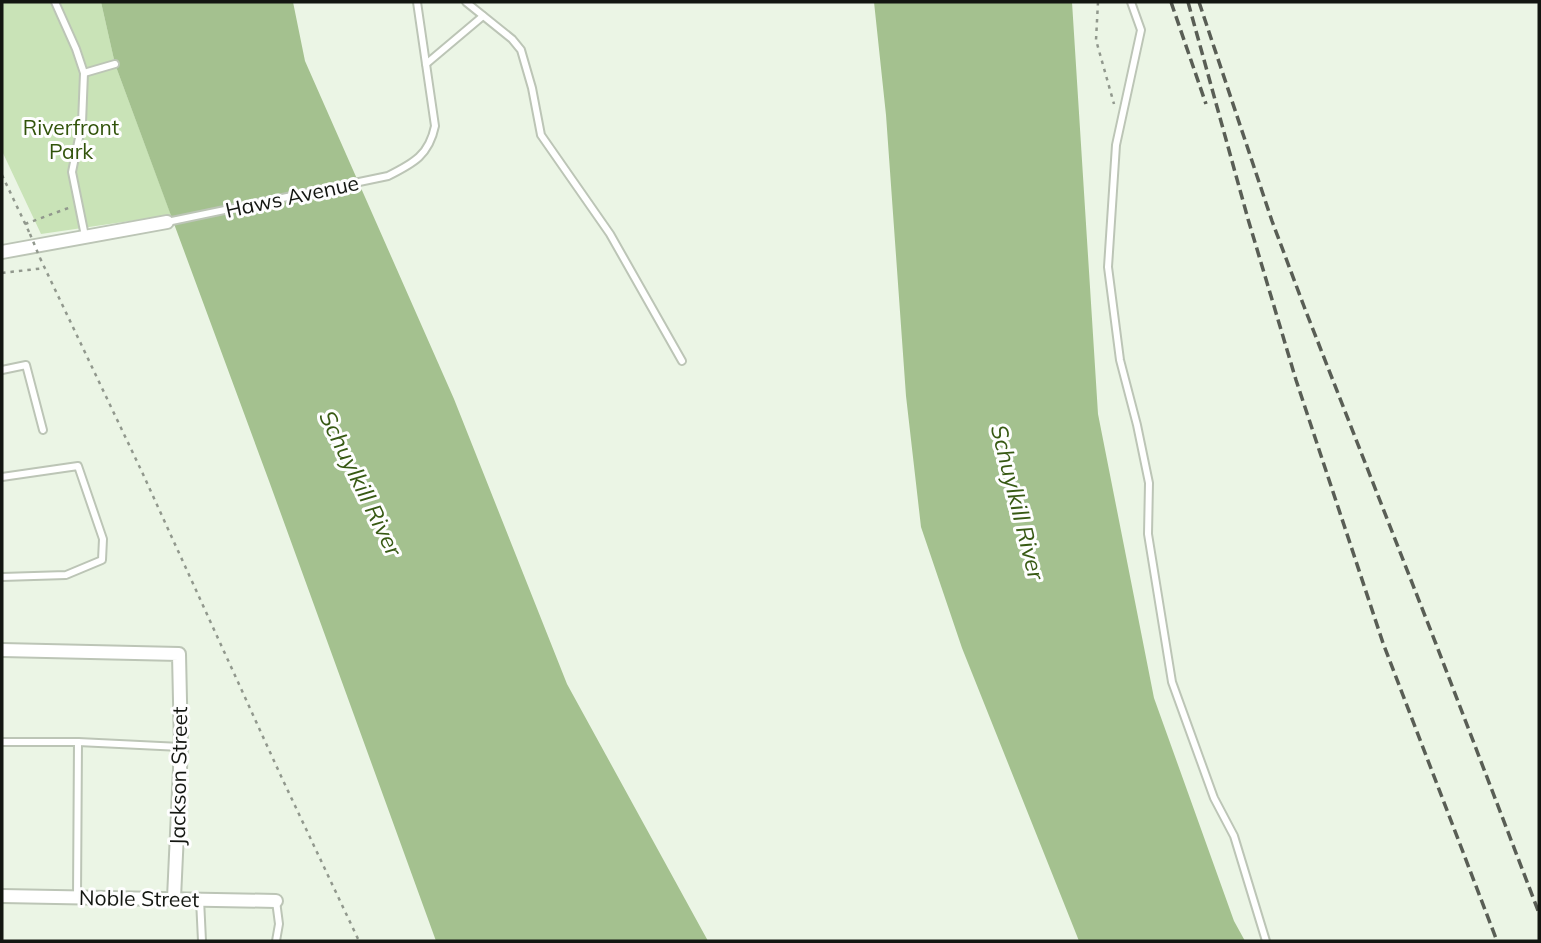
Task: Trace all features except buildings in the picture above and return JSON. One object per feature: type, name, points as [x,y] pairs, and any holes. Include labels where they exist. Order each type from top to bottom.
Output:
[{"type":"street","name":"Haws Avenue","points":[[2,253],[167,222]]},
{"type":"street","name":"Jackson Street","points":[[2,650],[179,654],[181,747],[174,898]]},
{"type":"street","name":"Noble Street","points":[[2,896],[275,901]]},
{"type":"lane","points":[[55,2],[84,73],[82,123],[72,172],[85,236]]},
{"type":"lane","name":"Haws Avenue","points":[[167,222],[388,176],[411,165],[423,154],[432,140],[435,126],[416,2]]},
{"type":"lane","points":[[466,2],[512,39],[521,50],[541,135],[610,234],[682,360]]},
{"type":"lane","points":[[1131,2],[1141,30],[1116,145],[1108,267],[1120,360],[1149,483],[1148,534],[1172,682],[1213,798],[1234,836],[1266,941]]},
{"type":"lane","points":[[426,64],[483,16]]},
{"type":"lane","points":[[84,73],[115,64]]},
{"type":"lane","points":[[2,370],[26,365],[43,430]]},
{"type":"lane","points":[[2,477],[78,466],[103,540],[102,560],[66,575],[2,577]]},
{"type":"lane","points":[[2,742],[78,742],[181,747]]},
{"type":"lane","points":[[77,897],[78,742]]},
{"type":"lane","points":[[200,899],[202,941]]},
{"type":"lane","points":[[275,901],[279,924],[276,941]]},
{"type":"path","points":[[1098,2],[1096,40],[1121,126]]},
{"type":"path","points":[[2,175],[359,941]]},
{"type":"path","points":[[25,224],[65,209]]},
{"type":"path","points":[[2,273],[45,268]]},
{"type":"green space","name":"Riverfront Park","points":[[2,2],[101,2],[115,64],[171,215],[41,234],[2,151]]},
{"type":"water","name":"Schuylkill River","points":[[101,2],[293,2],[305,61],[454,399],[567,684],[708,941],[436,941],[115,64]]},
{"type":"water","name":"Schuylkill River","points":[[874,2],[1072,2],[1098,414],[1154,698],[1234,921],[1245,941],[1079,941],[962,648],[921,527],[906,396],[886,115]]},
{"type":"railway","points":[[1171,2],[1206,104]]},
{"type":"railway","points":[[1188,2],[1296,380],[1383,643],[1497,941]]},
{"type":"railway","points":[[1199,2],[1272,221],[1539,913]]}]
